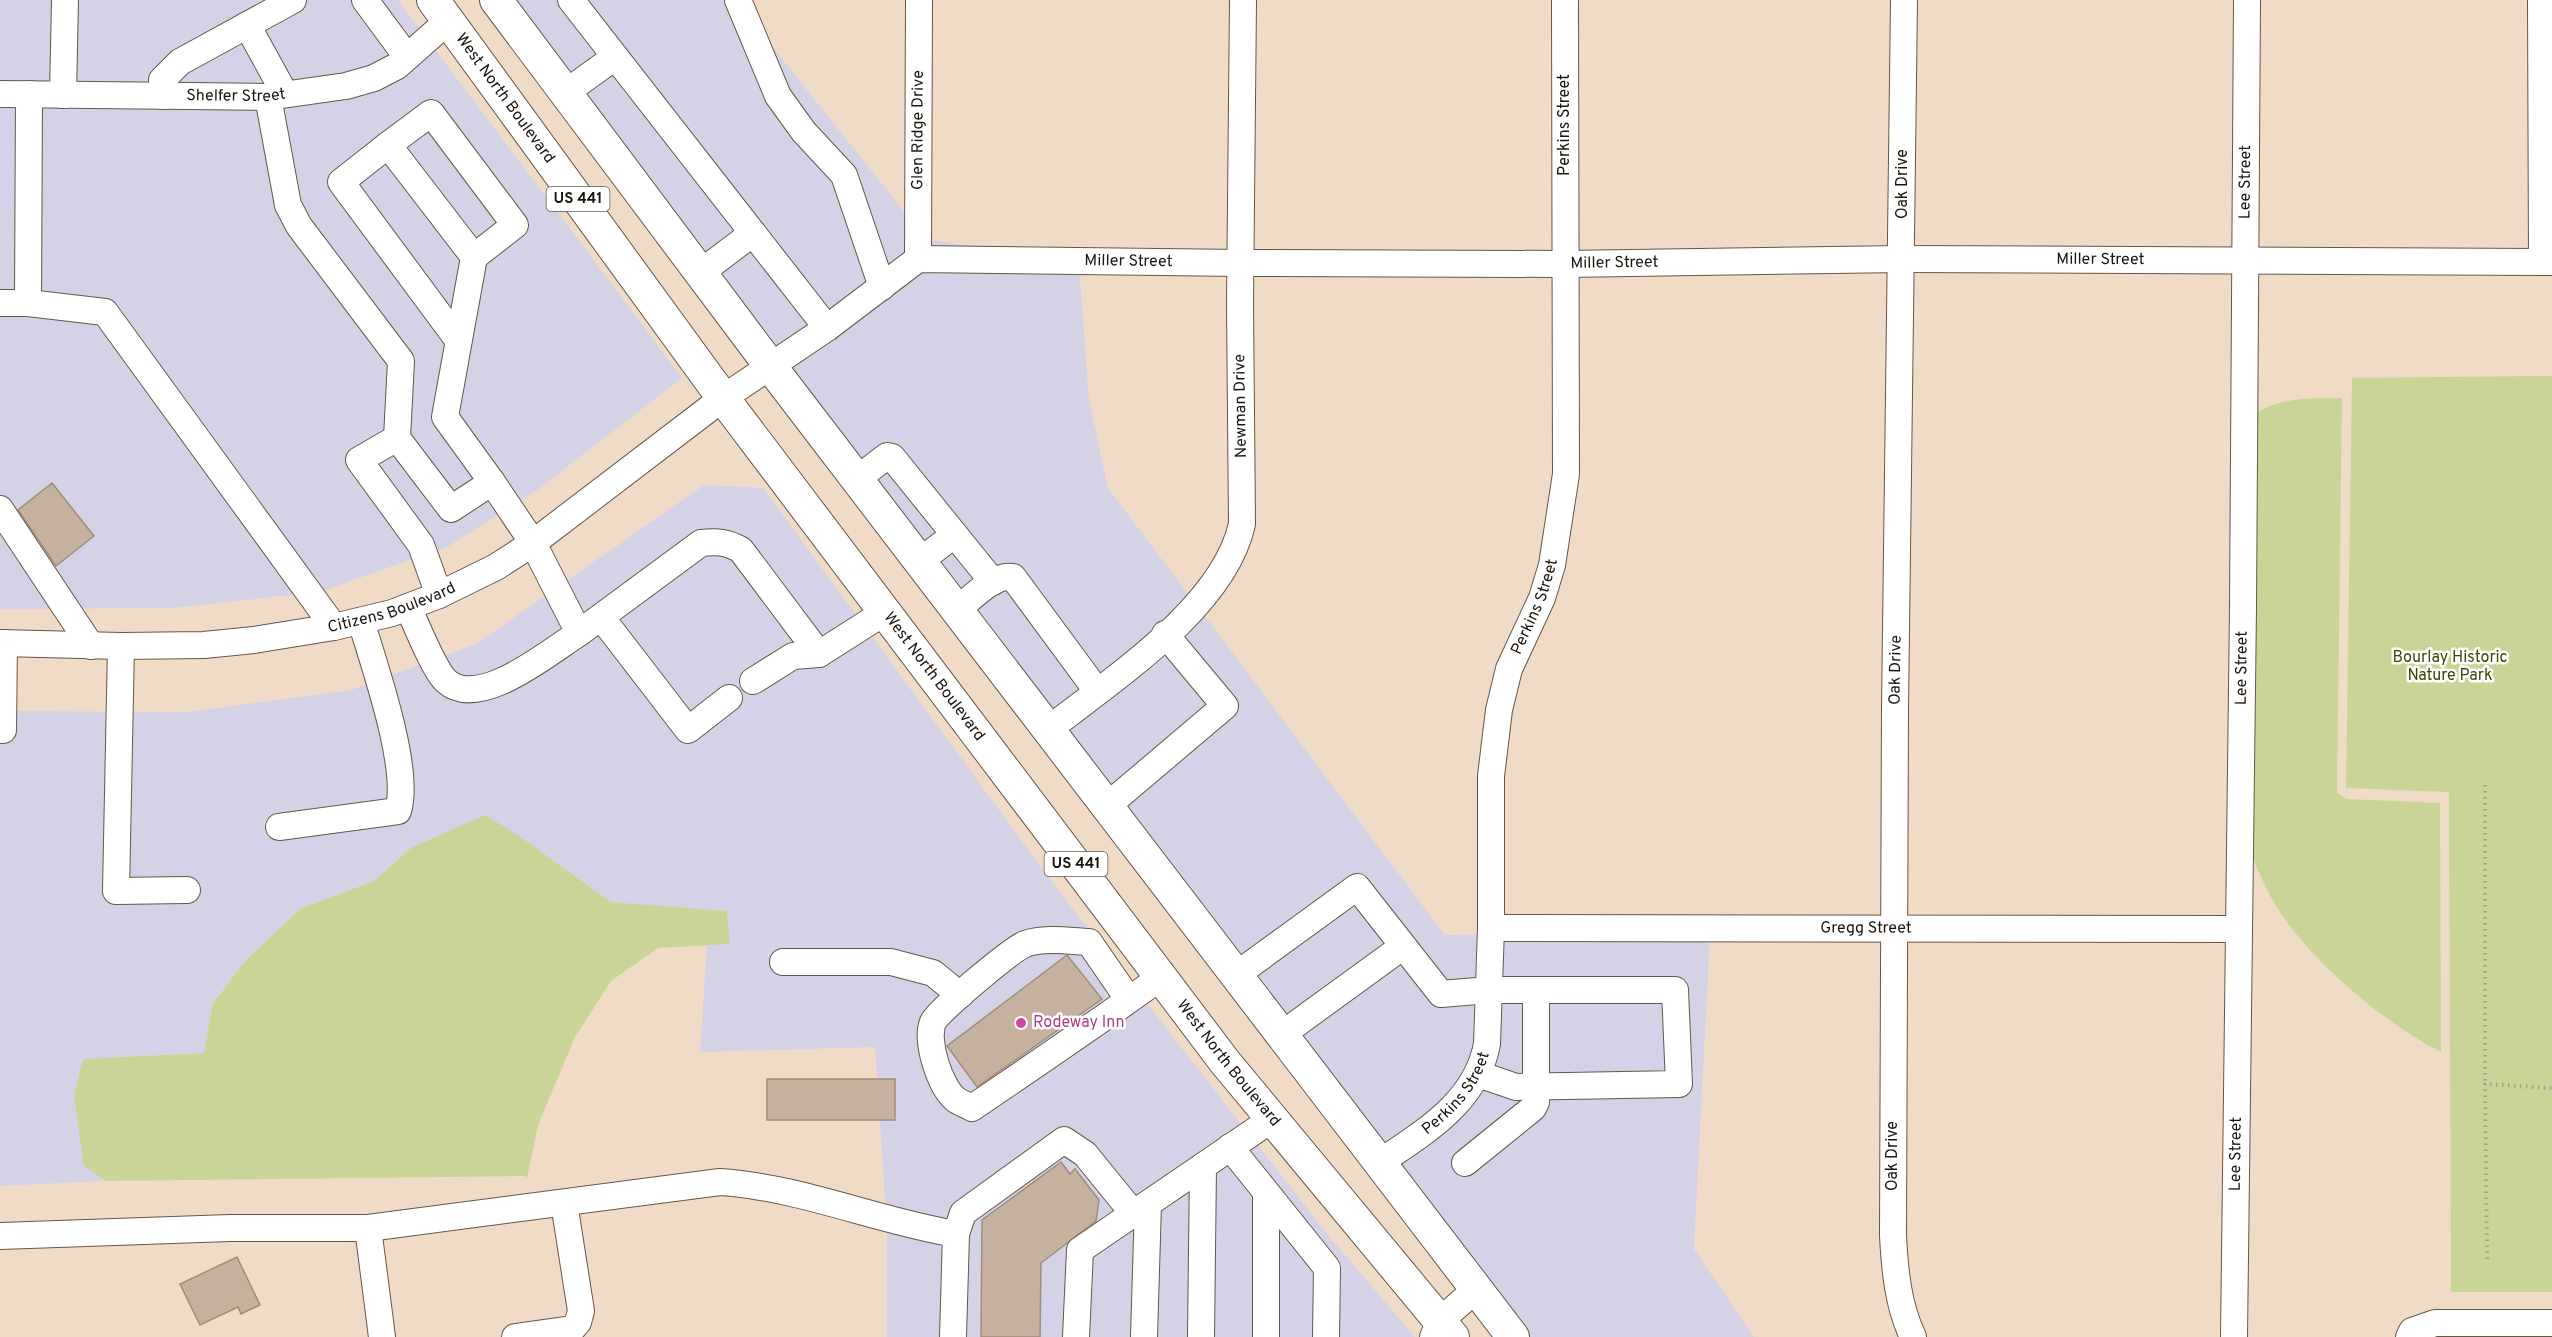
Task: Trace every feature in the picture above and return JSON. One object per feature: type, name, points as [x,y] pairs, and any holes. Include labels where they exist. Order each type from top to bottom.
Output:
[{"type":"main road","name":"US 441","points":[[496,0],[771,367],[1513,1337]]},
{"type":"main road","name":"West North Boulevard","points":[[440,11],[723,398],[1123,927],[1442,1332]]},
{"type":"street","points":[[63,95],[65,0]]},
{"type":"street","points":[[163,96],[162,80],[180,62],[293,0]]},
{"type":"street","points":[[365,0],[407,57]]},
{"type":"street","points":[[571,0],[827,328]]},
{"type":"street","points":[[738,0],[778,96],[804,132],[844,175],[882,287]]},
{"type":"street","name":"Glen Ridge Drive","points":[[918,259],[919,0]]},
{"type":"street","name":"Newman Drive","points":[[1049,729],[1166,634],[1201,600],[1228,564],[1237,545],[1242,524],[1240,263],[1243,0]]},
{"type":"street","name":"Perkins Street","points":[[1379,1163],[1437,1122],[1462,1098],[1478,1074],[1486,1044],[1491,928],[1491,776],[1499,710],[1509,669],[1545,587],[1562,506],[1566,474],[1564,0]]},
{"type":"street","name":"Oak Drive","points":[[1904,0],[1893,1236],[1895,1276],[1902,1310],[1913,1337]]},
{"type":"street","name":"Lee Street","points":[[2234,1337],[2247,0]]},
{"type":"street","points":[[2541,0],[2547,261]]},
{"type":"street","name":"Shelfer Street","points":[[0,94],[276,96],[346,86],[374,78],[407,57],[440,11]]},
{"type":"street","points":[[247,26],[276,96],[288,205],[299,226],[401,360],[397,438],[451,509],[492,483]]},
{"type":"street","points":[[566,93],[615,57]]},
{"type":"street","points":[[28,303],[29,94]]},
{"type":"street","points":[[458,340],[341,182],[431,113],[515,225],[474,257],[445,417],[533,543],[579,633]]},
{"type":"street","points":[[388,145],[474,257]]},
{"type":"street","points":[[700,273],[753,233]]},
{"type":"street","points":[[723,398],[827,328],[918,259]]},
{"type":"street","name":"Miller Street","points":[[918,259],[1565,264],[1903,259],[2547,261]]},
{"type":"street","points":[[0,303],[28,303],[105,312],[334,627]]},
{"type":"street","name":"Citizens Boulevard","points":[[2,643],[121,646],[224,643],[334,627],[408,607],[439,595],[496,567],[533,543],[723,398]]},
{"type":"street","points":[[397,438],[359,460],[421,545],[439,595]]},
{"type":"street","points":[[857,479],[887,456],[892,457],[993,582]]},
{"type":"street","points":[[0,509],[91,646]]},
{"type":"street","points":[[920,561],[954,535]]},
{"type":"street","points":[[408,607],[444,679],[457,689],[472,690],[492,687],[579,633],[701,543],[717,541],[729,543],[741,550],[819,654]]},
{"type":"street","points":[[957,610],[993,582],[1006,576],[1014,577],[1097,691]]},
{"type":"street","points":[[753,681],[794,656],[819,654],[885,612]]},
{"type":"street","points":[[601,617],[688,730],[729,698]]},
{"type":"street","points":[[279,827],[398,811],[402,799],[393,730],[361,621]]},
{"type":"street","points":[[1107,806],[1225,706],[1166,634]]},
{"type":"street","points":[[0,730],[3,730],[2,643]]},
{"type":"street","points":[[121,646],[117,891],[187,890]]},
{"type":"street","points":[[1236,975],[1357,887],[1441,994],[1489,990],[1675,990],[1679,1084],[1516,1087],[1478,1074]]},
{"type":"street","points":[[1123,927],[1089,942],[1054,941],[1025,944],[960,994],[933,1022],[930,1046],[939,1072],[954,1099],[972,1108],[1161,977]]},
{"type":"street","name":"Gregg Street","points":[[1491,928],[2239,929]]},
{"type":"street","points":[[1089,942],[1129,1000]]},
{"type":"street","points":[[1281,1035],[1402,947]]},
{"type":"street","points":[[783,962],[891,962],[933,973],[960,994]]},
{"type":"street","points":[[1465,1163],[1533,1108],[1536,1102],[1536,990]]},
{"type":"street","points":[[1076,1337],[1080,1250],[1272,1119]]},
{"type":"street","points":[[952,1337],[956,1234],[963,1213],[1064,1140],[1085,1154],[1140,1209],[1144,1337]]},
{"type":"street","points":[[1230,1147],[1327,1268],[1326,1337]]},
{"type":"street","points":[[1201,1337],[1203,1166]]},
{"type":"street","points":[[0,1236],[230,1228],[368,1228],[720,1182],[750,1184],[913,1227],[956,1234]]},
{"type":"street","points":[[1266,1193],[1266,1337]]},
{"type":"street","points":[[514,1337],[572,1329],[578,1322],[581,1311],[564,1203]]},
{"type":"street","points":[[368,1228],[382,1337]]},
{"type":"street","points":[[1442,1332],[1475,1290]]},
{"type":"street","points":[[2409,1337],[2412,1331],[2435,1323],[2552,1323]]},
{"type":"path","points":[[2485,785],[2487,1259]]},
{"type":"path","points":[[2485,1084],[2552,1088]]},
{"type":"shaded area","points":[[0,0],[398,0],[682,378],[537,490],[447,547],[319,592],[173,608],[0,609]]},
{"type":"shaded area","points":[[510,0],[735,0],[926,239],[1079,266],[1089,400],[1108,488],[1445,935],[1710,934],[1694,1249],[1754,1337],[1529,1337],[1483,1281]]},
{"type":"shaded area","points":[[704,485],[763,488],[1055,886],[1328,1235],[1415,1337],[887,1337],[887,1229],[875,1047],[700,1052],[707,945],[730,943],[727,911],[611,902],[522,838],[411,848],[374,881],[300,909],[245,961],[213,1002],[204,1053],[84,1059],[84,1165],[106,1181],[0,1186],[0,711],[187,712],[351,690],[476,644]]},
{"type":"green space","name":"Bourlay Historic Nature Park","points":[[2552,376],[2552,1292],[2451,1292],[2449,792],[2346,788],[2352,378]]},
{"type":"green space","points":[[2342,398],[2337,792],[2346,799],[2440,803],[2441,1052],[2376,1010],[2314,954],[2277,908],[2251,854],[2256,413],[2286,401]]},
{"type":"green space","points":[[485,815],[522,838],[611,902],[727,911],[730,944],[658,948],[611,981],[575,1037],[538,1125],[527,1178],[525,1176],[106,1181],[84,1166],[74,1096],[83,1059],[204,1053],[213,1003],[245,961],[300,909],[374,881],[411,848]]},
{"type":"building","points":[[52,483],[94,536],[56,566],[18,510]]},
{"type":"building","name":"Rodeway Inn","points":[[1067,955],[1102,999],[977,1087],[947,1046]]},
{"type":"building","points":[[767,1079],[895,1079],[895,1120],[767,1120]]},
{"type":"building","points":[[1061,1162],[1070,1174],[1075,1169],[1099,1200],[1096,1221],[1041,1263],[1040,1337],[981,1337],[982,1220]]},
{"type":"building","points":[[237,1257],[260,1305],[241,1314],[238,1307],[200,1325],[180,1284]]},
{"type":"place","name":"Rodeway Inn","points":[[1021,1023]]}]
